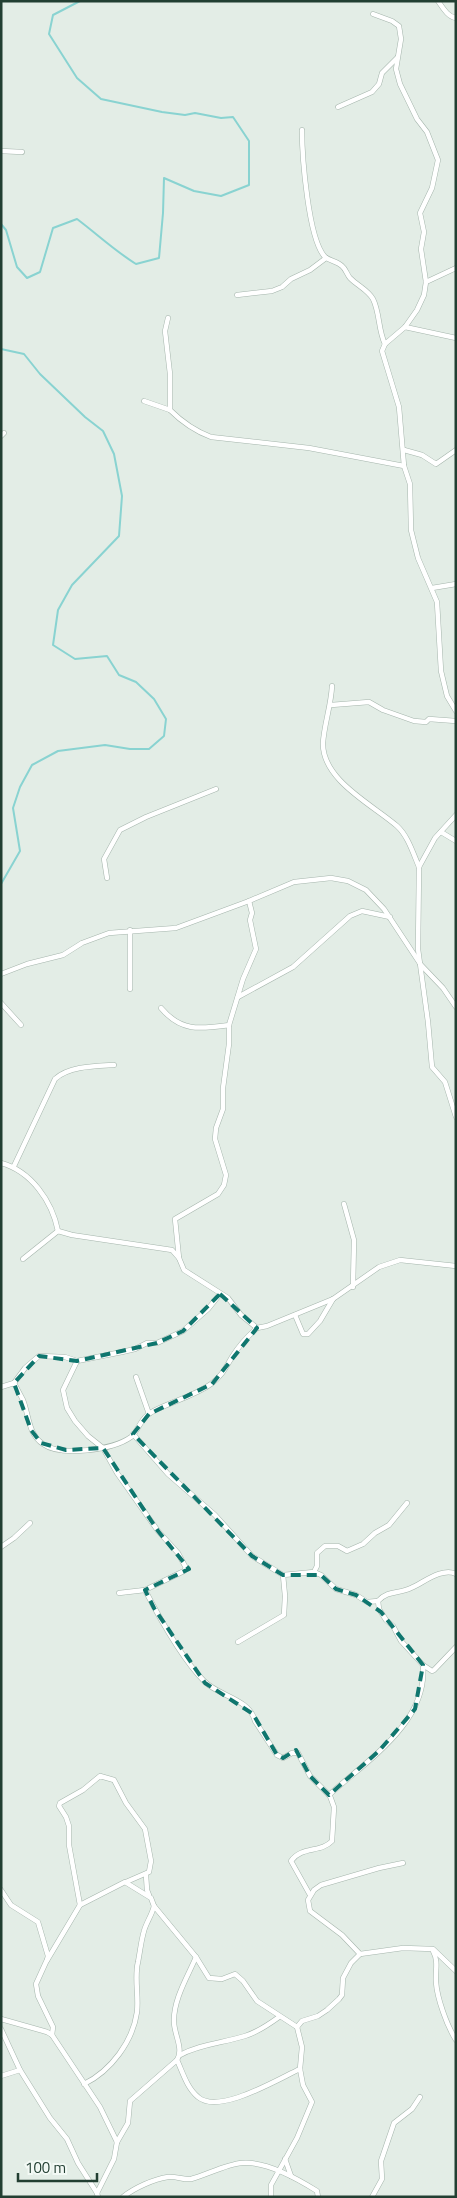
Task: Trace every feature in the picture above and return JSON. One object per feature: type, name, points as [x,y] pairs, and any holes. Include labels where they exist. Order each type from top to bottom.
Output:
[{"type":"street","points":[[438,1],[444,10],[456,18]]},
{"type":"street","points":[[373,14],[392,20],[399,26],[401,39],[396,69],[400,84],[438,156],[432,188],[420,213],[424,232],[421,249],[426,282],[421,303],[405,326],[385,344],[382,351],[399,407],[404,466],[410,484],[411,530],[418,558],[432,588],[438,610],[438,655],[441,672],[447,696],[456,711]]},
{"type":"street","points":[[338,107],[372,92],[379,84],[382,73],[398,57]]},
{"type":"street","points":[[302,130],[304,181],[314,232],[320,250],[326,258],[340,264],[350,278],[360,285],[372,299],[385,344]]},
{"type":"street","points":[[1,151],[22,152]]},
{"type":"street","points":[[237,295],[272,291],[282,287],[291,279],[310,270],[326,258]]},
{"type":"street","points":[[426,282],[456,268]]},
{"type":"street","points":[[168,318],[165,331],[170,374],[170,410]]},
{"type":"street","points":[[405,326],[456,338]]},
{"type":"street","points":[[144,401],[170,410],[190,427],[211,437],[309,448],[404,466]]},
{"type":"street","points":[[404,450],[422,455],[436,464],[456,450]]},
{"type":"street","points":[[432,588],[456,584]]},
{"type":"street","points":[[332,686],[331,705],[323,744],[329,766],[343,783],[399,827],[407,839],[419,866],[418,932],[432,1066],[445,1082],[455,1108],[456,1117]]},
{"type":"street","points":[[331,705],[369,702],[383,710],[414,721],[426,722],[429,719],[456,721]]},
{"type":"street","points":[[107,878],[104,859],[120,830],[146,817],[216,790]]},
{"type":"street","points":[[419,866],[441,832],[456,815]]},
{"type":"street","points":[[441,832],[456,841]]},
{"type":"street","points":[[1,974],[27,964],[63,955],[82,943],[109,933],[176,928],[248,902],[294,882],[331,878],[348,881],[366,890],[390,917],[421,965],[443,988],[456,1007]]},
{"type":"street","points":[[248,902],[252,913],[250,920],[256,950],[243,979],[229,1025],[229,1044],[222,1088],[223,1109],[216,1128],[215,1139],[226,1175],[224,1185],[218,1194],[175,1219],[179,1258],[184,1270],[234,1303],[241,1315],[257,1328]]},
{"type":"street","points":[[238,997],[292,967],[322,943],[350,916],[362,911],[390,917]]},
{"type":"street","points":[[130,930],[130,989]]},
{"type":"street","points":[[1,1003],[21,1024]]},
{"type":"street","points":[[161,1008],[166,1014],[185,1027],[210,1028],[229,1025]]},
{"type":"street","points":[[14,1166],[38,1118],[54,1079],[62,1074],[90,1066],[114,1065]]},
{"type":"street","points":[[1,1163],[14,1166],[36,1185],[49,1202],[58,1231]]},
{"type":"street","points":[[344,1204],[354,1240],[353,1287]]},
{"type":"street","points":[[58,1231],[72,1235],[172,1250],[179,1258]]},
{"type":"street","points":[[23,1259],[58,1231]]},
{"type":"street","points":[[14,1383],[23,1400],[31,1430],[41,1443],[66,1450],[103,1448],[129,1438],[140,1421],[149,1414],[212,1384],[225,1371],[233,1356],[257,1328],[333,1299],[353,1287],[379,1267],[400,1260],[456,1266]]},
{"type":"street","points":[[1,1387],[14,1383],[25,1368],[39,1356],[65,1357],[77,1361],[135,1349],[146,1343],[157,1342],[183,1331],[208,1309],[220,1294]]},
{"type":"street","points":[[295,1315],[300,1330],[303,1334],[308,1334],[320,1321],[333,1299]]},
{"type":"street","points":[[77,1361],[63,1390],[65,1402],[75,1421],[103,1448],[117,1473],[158,1531],[185,1563],[184,1571],[145,1590],[119,1593]]},
{"type":"street","points":[[136,1377],[149,1414]]},
{"type":"street","points":[[133,1434],[168,1474],[215,1515],[252,1556],[283,1575],[314,1572],[321,1575],[336,1589],[356,1595],[367,1602],[381,1612],[393,1626],[401,1640],[423,1665],[432,1671],[456,1647]]},
{"type":"street","points":[[314,1572],[318,1566],[316,1553],[321,1548],[334,1546],[347,1551],[363,1544],[375,1533],[389,1525],[407,1503]]},
{"type":"street","points":[[1,1547],[30,1523]]},
{"type":"street","points":[[367,1602],[378,1601],[388,1593],[410,1589],[422,1581],[446,1572],[456,1574]]},
{"type":"street","points":[[238,1642],[284,1615],[283,1575]]},
{"type":"street","points":[[145,1590],[180,1650],[205,1683],[232,1698],[253,1714],[255,1721],[277,1755],[283,1758],[292,1753],[298,1753],[310,1776],[329,1794],[334,1807],[332,1841],[328,1845],[299,1852],[291,1860],[295,1871],[305,1884],[310,1895],[308,1906],[310,1911],[342,1935],[360,1954]]},
{"type":"street","points":[[378,1601],[381,1612]]},
{"type":"street","points":[[329,1794],[379,1750],[415,1709],[419,1697],[423,1665]]},
{"type":"street","points":[[46,1962],[80,1905],[124,1882],[146,1875],[151,1868],[145,1829],[126,1803],[114,1780],[109,1778],[98,1777],[84,1790],[60,1803],[59,1806],[69,1826],[69,1845],[80,1905]]},
{"type":"street","points":[[310,1895],[321,1885],[403,1863]]},
{"type":"street","points":[[146,1875],[147,1890],[154,1906],[196,1957],[210,1978],[222,1979],[235,1974],[243,1981],[257,2001],[297,2027],[302,2047],[300,2069],[303,2085],[312,2102],[297,2138],[271,2185],[271,2197]]},
{"type":"street","points":[[124,1882],[151,1898]]},
{"type":"street","points":[[1,1890],[11,1905],[32,1917],[41,1926],[48,1956],[36,1984],[38,1996],[53,2027],[52,2035]]},
{"type":"street","points":[[84,2084],[100,2074],[114,2059],[132,2034],[137,2011],[136,1976],[138,1962],[144,1930],[154,1906]]},
{"type":"street","points":[[297,2027],[302,2021],[318,2016],[339,1999],[342,1995],[343,1978],[351,1963],[360,1954],[403,1948],[433,1949],[456,1971]]},
{"type":"street","points":[[433,1949],[437,1958],[436,1986],[450,2030],[456,2040]]},
{"type":"street","points":[[98,2195],[114,2159],[117,2142],[128,2123],[130,2101],[177,2060],[180,2054],[174,2023],[176,2005],[196,1957]]},
{"type":"street","points":[[180,2054],[201,2045],[246,2036],[263,2028],[279,2017]]},
{"type":"street","points":[[1,2019],[38,2029],[52,2035],[100,2107],[117,2142]]},
{"type":"street","points":[[1,2029],[20,2070],[50,2118],[67,2139],[78,2163],[98,2195]]},
{"type":"street","points":[[177,2060],[189,2087],[199,2098],[208,2103],[224,2102],[300,2069]]},
{"type":"street","points":[[1,2076],[20,2070]]},
{"type":"street","points":[[372,2197],[382,2180],[381,2161],[394,2123],[412,2109],[420,2097]]},
{"type":"street","points":[[285,2158],[291,2176]]},
{"type":"street","points":[[123,2197],[160,2179],[169,2177],[185,2180],[210,2171],[244,2163],[279,2170],[324,2197]]},
{"type":"highlighted area","points":[[220,1294],[257,1328],[212,1384],[149,1414],[133,1434],[252,1556],[283,1575],[321,1575],[336,1589],[356,1595],[381,1612],[423,1665],[415,1709],[379,1751],[329,1795],[310,1776],[296,1750],[283,1758],[277,1755],[253,1714],[205,1683],[154,1608],[145,1590],[189,1569],[158,1531],[103,1448],[66,1450],[41,1443],[31,1430],[14,1383],[39,1356],[77,1361],[157,1343],[183,1331]]},
{"type":"waterway","points":[[1,224],[6,230],[17,267],[27,278],[40,272],[53,228],[77,219],[136,264],[159,258],[164,178],[194,191],[221,196],[249,185],[249,141],[233,117],[221,118],[195,113],[185,115],[162,112],[101,99],[77,78],[49,34],[53,15],[80,1]]},
{"type":"waterway","points":[[1,349],[24,354],[40,374],[85,417],[103,431],[114,454],[122,496],[119,536],[72,585],[58,610],[53,645],[75,659],[107,656],[119,675],[136,682],[154,699],[166,719],[164,736],[149,749],[130,749],[105,745],[58,751],[32,765],[20,787],[13,808],[20,851],[1,884]]}]
